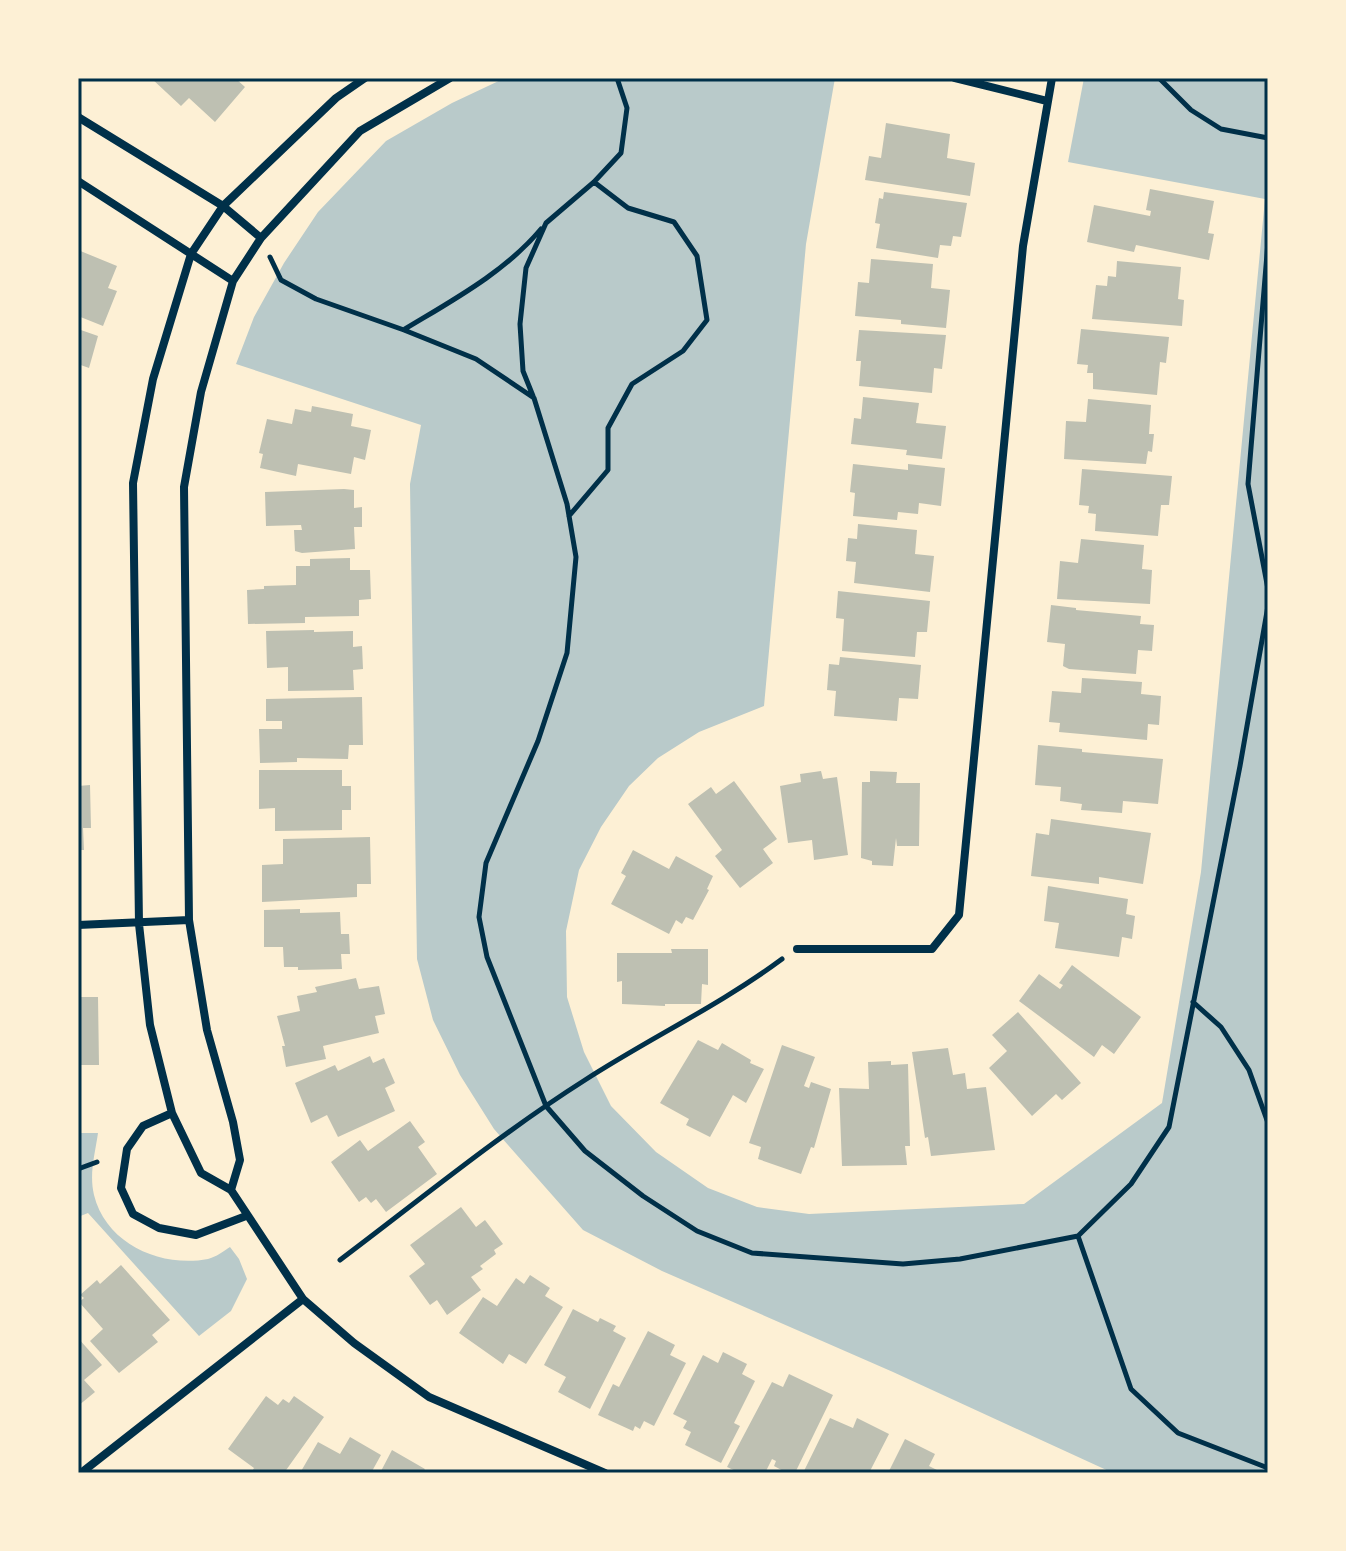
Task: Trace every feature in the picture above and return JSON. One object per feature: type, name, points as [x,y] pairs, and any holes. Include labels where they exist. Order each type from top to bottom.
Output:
[{"type":"street","points":[[365,78],[336,98],[223,206],[191,254],[153,379],[133,483],[139,924],[150,1025],[172,1113],[201,1173],[231,1190],[303,1299],[354,1343],[429,1397],[605,1473]]},
{"type":"street","points":[[231,1190],[240,1160],[233,1122],[207,1030],[189,920],[184,487],[201,392],[233,281],[261,238],[360,131],[450,78]]},
{"type":"street","points":[[955,78],[1047,101]]},
{"type":"street","points":[[797,949],[932,949],[959,915],[1023,246],[1052,78]]},
{"type":"street","points":[[78,117],[223,206],[261,238]]},
{"type":"street","points":[[78,181],[233,281]]},
{"type":"street","points":[[78,925],[189,920]]},
{"type":"street","points":[[172,1113],[143,1126],[127,1149],[121,1188],[133,1214],[159,1228],[196,1235],[246,1216]]},
{"type":"street","points":[[81,1473],[303,1299]]},
{"type":"path","points":[[404,330],[457,298],[524,249],[546,223],[594,182],[621,153],[627,108],[617,78]]},
{"type":"path","points":[[1159,78],[1191,110],[1221,129],[1268,138]]},
{"type":"path","points":[[569,516],[608,470],[608,428],[632,384],[683,351],[707,320],[697,256],[674,222],[628,208],[594,182]]},
{"type":"path","points":[[546,223],[526,268],[520,324],[523,371],[569,516],[576,557],[567,653],[538,741],[486,863],[479,917],[487,957],[546,1106],[585,1151],[643,1196],[697,1231],[752,1253],[903,1264],[960,1259],[1078,1236],[1131,1184],[1169,1127],[1268,606]]},
{"type":"path","points":[[261,238],[281,280],[316,299],[476,359],[534,398]]},
{"type":"path","points":[[1268,242],[1248,484],[1268,589]]},
{"type":"path","points":[[340,1260],[546,1106],[751,982],[797,949]]},
{"type":"path","points":[[1193,1002],[1221,1027],[1249,1070],[1268,1123]]},
{"type":"path","points":[[78,1169],[97,1162]]},
{"type":"path","points":[[1078,1236],[1131,1389],[1178,1433],[1268,1468]]},
{"type":"shaded area","points":[[505,78],[835,78],[806,244],[764,706],[699,732],[658,758],[629,786],[601,827],[579,870],[566,931],[567,997],[584,1052],[611,1106],[656,1152],[708,1188],[757,1207],[809,1214],[1024,1204],[1162,1103],[1201,872],[1265,199],[1068,162],[1084,78],[1268,78],[1268,1473],[1113,1473],[662,1271],[583,1230],[494,1129],[460,1075],[433,1020],[417,959],[410,484],[421,425],[236,364],[254,317],[284,263],[318,212],[386,141],[452,103]]},
{"type":"shaded area","points":[[78,1133],[98,1133],[92,1172],[94,1195],[100,1212],[123,1239],[154,1256],[172,1260],[208,1259],[230,1247],[239,1259],[247,1279],[231,1311],[199,1336],[88,1213],[78,1217]]},
{"type":"building","points":[[151,78],[235,78],[245,87],[215,122],[189,98],[181,106]]},
{"type":"building","points":[[886,123],[950,134],[947,158],[975,163],[970,196],[865,180],[869,156],[881,158]]},
{"type":"building","points":[[1150,189],[1214,201],[1208,233],[1214,234],[1209,260],[1136,245],[1134,252],[1087,242],[1094,205],[1150,216],[1151,211],[1146,210]]},
{"type":"building","points":[[884,192],[967,203],[961,237],[953,236],[951,246],[940,245],[938,258],[876,248],[880,224],[875,223],[879,198],[883,199]]},
{"type":"building","points":[[78,250],[117,266],[108,288],[117,291],[103,326],[78,316]]},
{"type":"building","points":[[871,259],[933,264],[931,288],[950,290],[946,328],[855,316],[858,282],[869,283]]},
{"type":"building","points":[[1117,261],[1181,267],[1178,299],[1184,300],[1182,326],[1092,319],[1096,285],[1107,286],[1108,276],[1116,277]]},
{"type":"building","points":[[78,329],[98,336],[89,368],[78,364]]},
{"type":"building","points":[[1081,329],[1169,337],[1166,363],[1160,362],[1157,395],[1093,389],[1093,373],[1087,373],[1088,365],[1077,364]]},
{"type":"building","points":[[859,330],[946,335],[942,369],[934,368],[932,393],[859,386],[861,361],[856,361]]},
{"type":"building","points":[[863,397],[919,403],[916,423],[946,426],[942,459],[906,455],[907,450],[851,444],[854,418],[861,419]]},
{"type":"building","points":[[1088,399],[1151,405],[1149,434],[1154,434],[1152,452],[1148,451],[1146,464],[1064,459],[1066,421],[1086,422]]},
{"type":"building","points":[[312,406],[353,414],[351,426],[371,430],[365,460],[354,457],[351,474],[298,464],[296,476],[260,468],[263,454],[259,453],[267,419],[292,424],[295,409],[311,412]]},
{"type":"building","points":[[853,464],[908,470],[908,464],[945,468],[941,506],[919,503],[918,514],[898,512],[897,520],[853,516],[855,493],[850,492]]},
{"type":"building","points":[[1082,469],[1172,476],[1169,505],[1161,505],[1158,536],[1095,531],[1096,514],[1088,513],[1089,506],[1079,505]]},
{"type":"building","points":[[354,490],[354,508],[362,507],[362,527],[354,527],[355,549],[302,553],[295,551],[294,530],[302,530],[301,525],[266,526],[265,492]]},
{"type":"building","points":[[858,524],[917,530],[915,554],[934,556],[930,592],[854,583],[856,562],[846,561],[848,538],[857,539]]},
{"type":"building","points":[[1081,539],[1144,545],[1142,569],[1152,570],[1150,604],[1057,599],[1060,561],[1078,563]]},
{"type":"building","points":[[350,558],[350,570],[370,570],[371,599],[359,600],[359,616],[305,617],[305,623],[248,624],[247,590],[296,585],[296,566],[310,566],[310,559]]},
{"type":"building","points":[[838,591],[930,601],[927,632],[917,632],[915,657],[842,651],[844,619],[836,618]]},
{"type":"building","points":[[1051,605],[1141,616],[1140,624],[1154,625],[1152,651],[1138,650],[1136,674],[1069,669],[1063,666],[1065,644],[1047,642]]},
{"type":"building","points":[[266,631],[353,631],[353,647],[362,646],[363,669],[353,670],[354,690],[288,691],[288,667],[267,668]]},
{"type":"building","points":[[840,657],[921,665],[918,699],[899,698],[897,721],[834,716],[836,691],[827,690],[829,664],[839,665]]},
{"type":"building","points":[[1082,678],[1142,682],[1141,694],[1161,696],[1159,725],[1148,724],[1147,740],[1059,732],[1060,723],[1049,722],[1052,691],[1081,693]]},
{"type":"building","points":[[362,697],[363,745],[349,745],[348,759],[297,758],[297,762],[260,763],[259,729],[282,729],[282,721],[266,721],[266,699]]},
{"type":"building","points":[[1038,745],[1163,759],[1158,804],[1123,801],[1122,813],[1081,810],[1082,804],[1060,801],[1061,787],[1035,785]]},
{"type":"building","points":[[259,770],[342,770],[342,786],[351,786],[351,810],[342,810],[342,830],[275,831],[275,808],[259,809]]},
{"type":"building","points":[[821,771],[823,779],[837,777],[848,855],[814,860],[812,840],[788,843],[780,786],[801,782],[800,774]]},
{"type":"building","points":[[870,771],[897,772],[896,783],[920,783],[919,846],[897,846],[896,838],[893,866],[872,865],[872,861],[861,858],[862,782],[870,782]]},
{"type":"building","points":[[734,781],[777,839],[763,849],[773,863],[740,888],[715,856],[722,850],[688,804],[711,787],[716,794]]},
{"type":"building","points":[[90,785],[91,828],[83,828],[84,850],[78,850],[78,786]]},
{"type":"building","points":[[1051,819],[1151,833],[1143,884],[1099,877],[1099,884],[1031,876],[1036,833],[1049,835]]},
{"type":"building","points":[[370,837],[371,884],[357,884],[357,897],[262,902],[262,865],[283,864],[283,839]]},
{"type":"building","points":[[633,850],[669,869],[676,856],[713,876],[693,920],[686,917],[682,924],[676,920],[669,934],[611,904],[626,876],[621,873]]},
{"type":"building","points":[[1048,886],[1128,899],[1126,914],[1135,916],[1132,939],[1122,937],[1119,957],[1055,948],[1059,923],[1044,921]]},
{"type":"building","points":[[300,909],[300,913],[340,912],[341,934],[349,934],[350,954],[341,954],[342,969],[298,970],[298,967],[284,967],[283,947],[264,947],[264,910]]},
{"type":"building","points":[[671,949],[708,949],[708,985],[702,984],[701,1004],[622,1004],[622,981],[617,982],[617,953],[672,953]]},
{"type":"building","points":[[1072,965],[1141,1017],[1114,1054],[1102,1045],[1094,1057],[1019,1001],[1039,974],[1060,989],[1063,985],[1059,983]]},
{"type":"building","points":[[356,978],[359,989],[379,986],[385,1014],[375,1016],[379,1033],[323,1046],[326,1059],[286,1067],[282,1046],[285,1046],[277,1016],[300,1011],[297,996],[317,992],[315,987]]},
{"type":"building","points":[[78,997],[98,997],[99,1065],[78,1065]]},
{"type":"building","points":[[1018,1012],[1081,1083],[1062,1100],[1056,1094],[1032,1116],[989,1068],[1007,1051],[992,1035]]},
{"type":"building","points":[[698,1040],[718,1050],[722,1043],[764,1069],[746,1103],[733,1095],[710,1137],[686,1125],[689,1119],[660,1103]]},
{"type":"building","points":[[782,1045],[815,1057],[804,1086],[809,1088],[811,1082],[831,1089],[814,1148],[811,1147],[801,1174],[758,1159],[761,1147],[749,1143]]},
{"type":"building","points":[[948,1048],[953,1075],[965,1073],[967,1089],[986,1087],[995,1150],[931,1156],[928,1137],[925,1138],[912,1052]]},
{"type":"building","points":[[370,1056],[373,1063],[384,1058],[395,1083],[385,1088],[395,1111],[338,1137],[327,1115],[311,1123],[295,1083],[335,1065],[338,1071]]},
{"type":"building","points":[[891,1061],[891,1065],[908,1064],[910,1146],[905,1146],[907,1165],[842,1166],[839,1088],[869,1089],[868,1062]]},
{"type":"building","points":[[410,1121],[425,1142],[418,1147],[437,1174],[386,1212],[376,1199],[371,1203],[366,1197],[359,1202],[331,1162],[360,1140],[368,1151]]},
{"type":"building","points":[[461,1207],[476,1227],[485,1220],[503,1244],[480,1266],[483,1269],[471,1277],[481,1290],[447,1315],[437,1300],[430,1305],[409,1276],[425,1264],[410,1245]]},
{"type":"building","points":[[121,1265],[170,1320],[152,1335],[158,1342],[119,1373],[90,1341],[103,1329],[79,1302],[84,1298],[80,1295],[97,1280],[100,1284]]},
{"type":"building","points":[[530,1275],[550,1288],[545,1296],[563,1307],[526,1364],[509,1354],[503,1364],[459,1333],[483,1297],[497,1306],[516,1278],[524,1284]]},
{"type":"building","points":[[573,1309],[598,1322],[600,1318],[616,1326],[613,1331],[626,1338],[590,1409],[558,1392],[566,1377],[544,1365]]},
{"type":"building","points":[[648,1331],[675,1345],[670,1355],[686,1363],[654,1426],[644,1421],[640,1429],[635,1426],[633,1431],[598,1415],[613,1384],[619,1387]]},
{"type":"building","points":[[78,1338],[102,1365],[84,1380],[95,1392],[78,1406]]},
{"type":"building","points":[[723,1352],[747,1364],[742,1374],[755,1381],[734,1423],[740,1426],[721,1463],[685,1445],[691,1432],[683,1428],[687,1421],[673,1414],[703,1355],[718,1363]]},
{"type":"building","points":[[789,1374],[833,1395],[795,1473],[787,1473],[774,1466],[776,1461],[772,1459],[765,1473],[740,1473],[727,1467],[772,1382],[783,1387]]},
{"type":"building","points":[[266,1396],[278,1405],[283,1399],[289,1403],[294,1396],[324,1417],[284,1473],[251,1473],[254,1468],[228,1449]]},
{"type":"building","points":[[830,1418],[853,1428],[857,1418],[889,1434],[869,1473],[803,1473]]},
{"type":"building","points":[[350,1437],[381,1455],[371,1473],[300,1473],[318,1442],[340,1454]]},
{"type":"building","points":[[905,1439],[935,1454],[929,1466],[943,1473],[888,1473]]},
{"type":"building","points":[[392,1450],[425,1469],[422,1473],[380,1473]]}]
